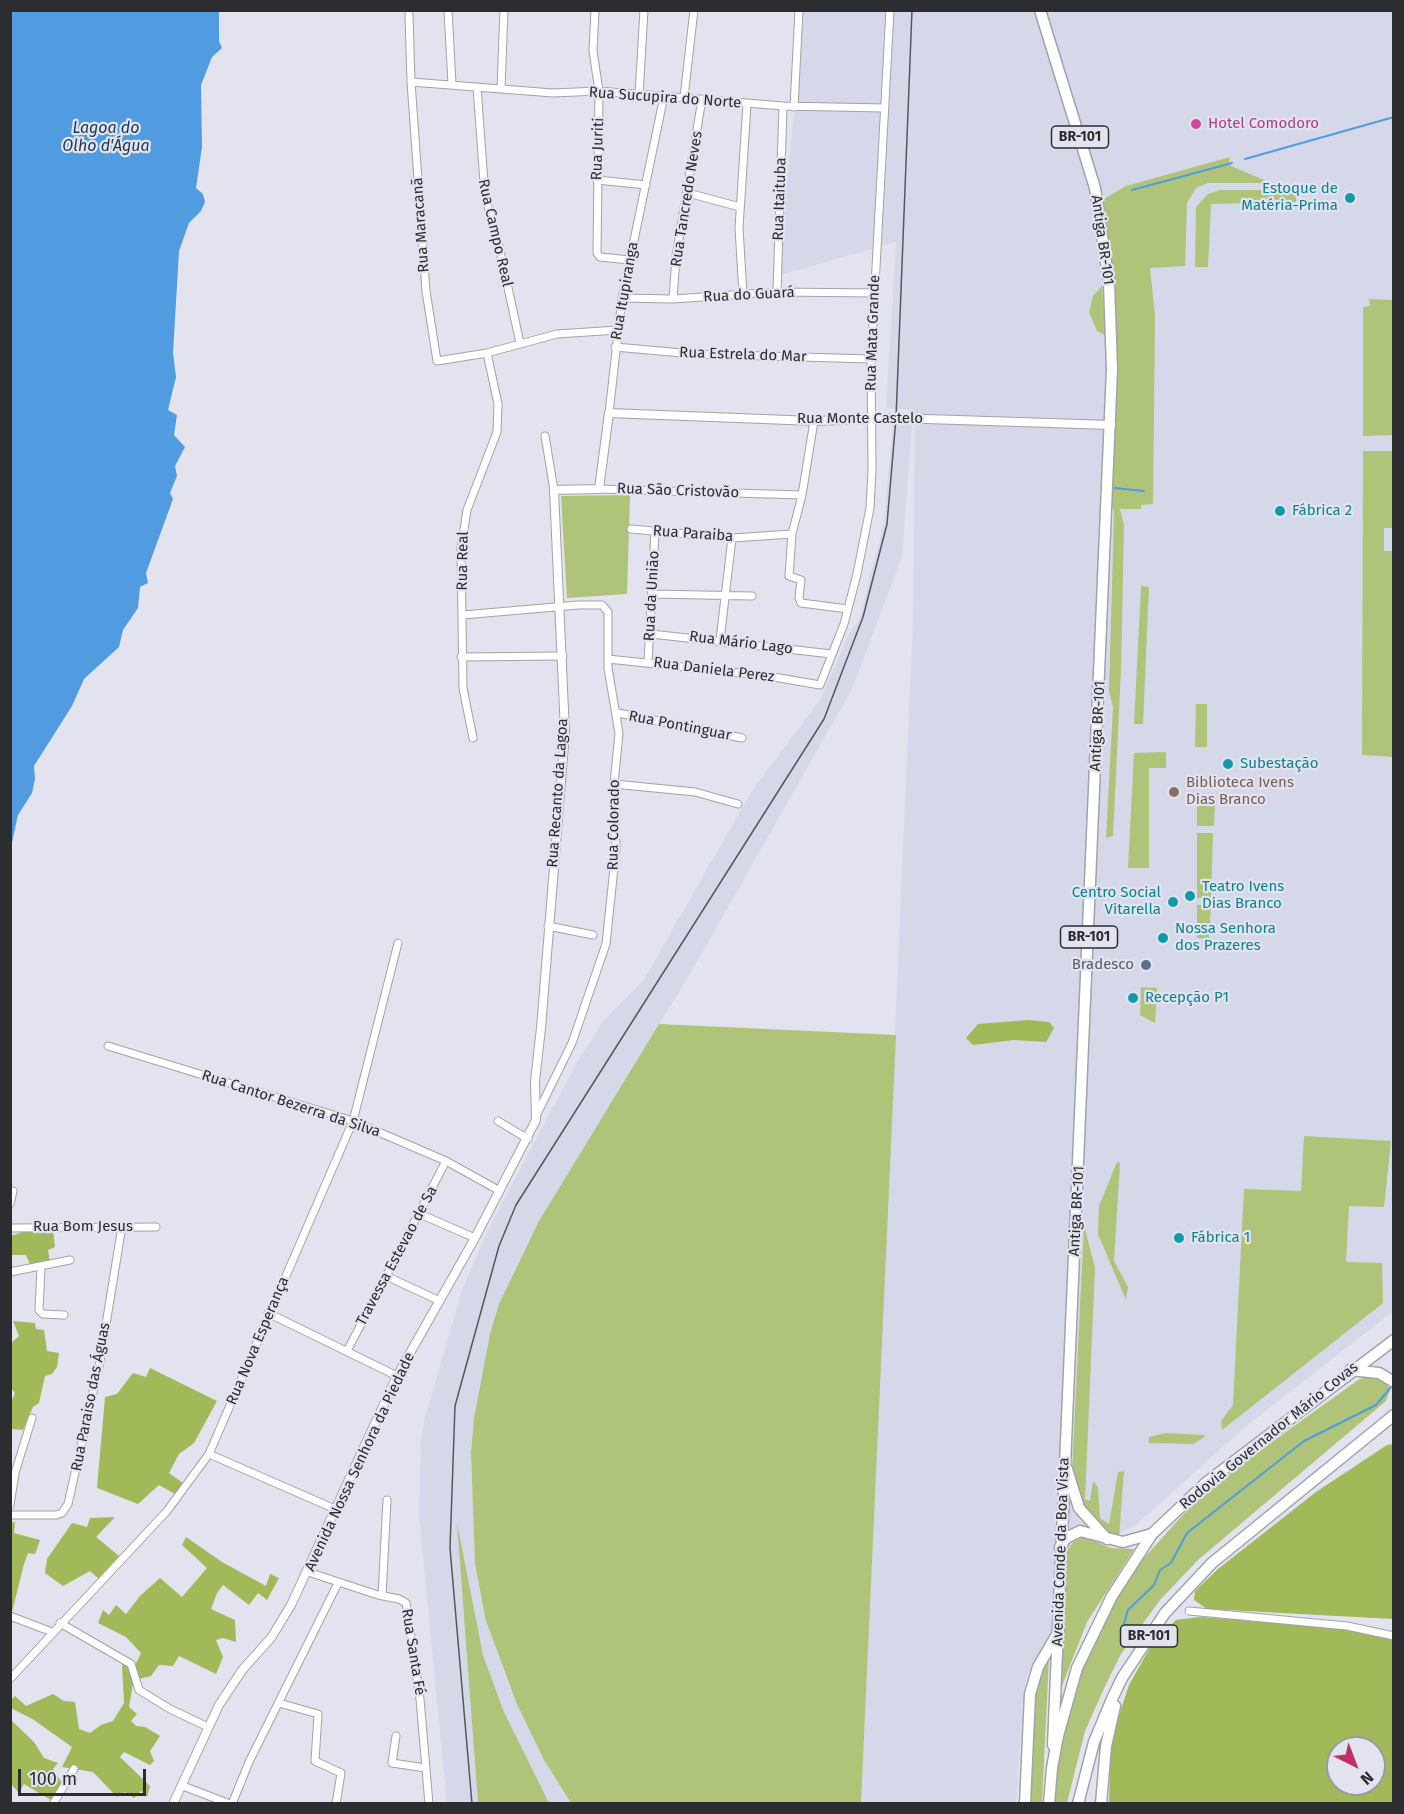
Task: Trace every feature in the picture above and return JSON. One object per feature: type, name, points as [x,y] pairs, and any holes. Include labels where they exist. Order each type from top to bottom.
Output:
[{"type":"main road","name":"Antiga BR-101","points":[[1040,10],[1078,130],[1098,205],[1111,306],[1111,425],[1078,1201],[1064,1449]]},
{"type":"main road","name":"Rodovia Governador Mário Covas","points":[[1049,1803],[1052,1768],[1071,1687],[1087,1644],[1112,1596],[1152,1534],[1207,1482],[1350,1370],[1394,1340]]},
{"type":"main road","points":[[1350,1370],[1379,1373],[1394,1382]]},
{"type":"main road","name":"BR-101","points":[[1078,1803],[1094,1742],[1122,1678],[1165,1613],[1201,1574],[1393,1416]]},
{"type":"main road","name":"Avenida Conde da Boa Vista","points":[[1064,1449],[1076,1501],[1092,1524],[1107,1539]]},
{"type":"main road","name":"Avenida Conde da Boa Vista","points":[[1052,1768],[1059,1631],[1064,1449]]},
{"type":"main road","points":[[1060,1547],[1066,1538],[1080,1531],[1107,1539]]},
{"type":"main road","name":"BR-101","points":[[1107,1539],[1128,1542],[1152,1534]]},
{"type":"main road","points":[[1025,1803],[1030,1694],[1038,1667],[1059,1631]]},
{"type":"main road","points":[[1101,1803],[1108,1731],[1122,1678]]},
{"type":"street","points":[[448,10],[452,84]]},
{"type":"street","points":[[501,88],[504,10]]},
{"type":"street","name":"Rua Juriti","points":[[595,10],[593,51],[599,91],[597,254],[600,257],[630,260]]},
{"type":"street","points":[[639,95],[644,10]]},
{"type":"street","points":[[684,97],[694,10]]},
{"type":"street","points":[[794,107],[800,10]]},
{"type":"street","name":"Rua Mata Grande","points":[[820,685],[848,609],[868,518],[872,470],[871,359],[890,10]]},
{"type":"street","points":[[409,15],[411,82]]},
{"type":"street","name":"Rua Sucupira do Norte","points":[[411,82],[553,93],[599,91],[794,107],[884,108]]},
{"type":"street","name":"Rua Maracanã","points":[[411,82],[426,291],[436,360],[443,362],[487,353]]},
{"type":"street","name":"Rua Campo Real","points":[[477,87],[485,196],[498,242],[520,343]]},
{"type":"street","name":"Rua Itupiranga","points":[[599,489],[622,298],[664,96]]},
{"type":"street","name":"Rua Tancredo Neves","points":[[673,299],[676,257],[702,99]]},
{"type":"street","points":[[743,294],[740,207],[747,104]]},
{"type":"street","name":"Rua Itaituba","points":[[777,292],[783,106]]},
{"type":"street","points":[[597,180],[646,185]]},
{"type":"street","points":[[688,193],[740,207]]},
{"type":"street","name":"Rua do Guará","points":[[622,298],[673,299],[777,292],[875,293]]},
{"type":"street","points":[[487,353],[520,343],[569,333],[618,330]]},
{"type":"street","name":"Rua Estrela do Mar","points":[[615,347],[693,354],[871,359]]},
{"type":"street","name":"Rua Real","points":[[473,738],[463,688],[461,657],[462,533],[467,510],[495,442],[498,423],[497,396],[487,353]]},
{"type":"street","name":"Rua Monte Castelo","points":[[609,413],[814,421],[871,419],[1111,425]]},
{"type":"street","points":[[814,421],[802,495],[792,534],[789,576],[801,580],[800,602],[848,609]]},
{"type":"street","name":"Rua Recanto da Lagoa","points":[[537,1114],[534,1088],[565,732],[554,490],[545,436]]},
{"type":"street","name":"Rua São Cristovão","points":[[554,490],[599,489],[802,495]]},
{"type":"street","name":"Rua Paraiba","points":[[631,529],[732,538],[792,534]]},
{"type":"street","name":"Rua da União","points":[[648,662],[655,531]]},
{"type":"street","points":[[720,640],[732,538]]},
{"type":"street","points":[[653,594],[752,596]]},
{"type":"street","points":[[463,615],[560,605]]},
{"type":"street","name":"Rua Colorado","points":[[537,1114],[572,1043],[604,953],[616,849],[614,784],[618,749],[618,713],[608,659],[608,609],[602,605],[560,605]]},
{"type":"street","name":"Rua Mário Lago","points":[[651,634],[832,654]]},
{"type":"street","points":[[461,657],[563,656]]},
{"type":"street","name":"Rua Daniela Perez","points":[[608,659],[768,676],[820,685]]},
{"type":"street","name":"Rua Pontinguar","points":[[618,713],[742,738]]},
{"type":"street","points":[[614,784],[695,792],[738,804]]},
{"type":"street","points":[[548,927],[593,935]]},
{"type":"street","name":"Rua Nova Esperança","points":[[10,1679],[167,1511],[209,1454],[239,1389],[268,1313],[353,1121],[398,943]]},
{"type":"street","name":"Rua Cantor Bezerra da Silva","points":[[108,1046],[353,1121],[446,1161],[500,1191]]},
{"type":"street","name":"Avenida Nossa Senhora da Piedade","points":[[173,1803],[183,1786],[208,1727],[229,1689],[283,1621],[308,1572],[397,1376],[475,1238],[528,1138],[537,1114]]},
{"type":"street","points":[[498,1121],[528,1138]]},
{"type":"street","name":"Travessa Estevao de Sa","points":[[347,1351],[446,1161]]},
{"type":"street","points":[[10,1204],[13,1191]]},
{"type":"street","points":[[420,1214],[475,1238]]},
{"type":"street","name":"Rua Paraiso das Águas","points":[[10,1515],[56,1515],[62,1513],[68,1504],[100,1361],[122,1226]]},
{"type":"street","name":"Rua Bom Jesus","points":[[10,1228],[156,1227]]},
{"type":"street","points":[[10,1272],[70,1260]]},
{"type":"street","points":[[41,1267],[39,1310],[43,1314],[64,1315]]},
{"type":"street","points":[[386,1276],[440,1301]]},
{"type":"street","points":[[268,1313],[397,1376]]},
{"type":"street","points":[[10,1505],[15,1473],[32,1418]]},
{"type":"street","points":[[209,1454],[335,1509]]},
{"type":"street","points":[[382,1596],[387,1500]]},
{"type":"street","name":"Rua Santa Fé","points":[[308,1572],[338,1583],[399,1599],[407,1605],[420,1699],[429,1803]]},
{"type":"street","points":[[183,1786],[231,1803],[338,1583]]},
{"type":"street","points":[[1188,1611],[1347,1626],[1394,1636]]},
{"type":"street","points":[[10,1616],[52,1632]]},
{"type":"street","points":[[60,1623],[131,1664],[139,1690],[170,1709],[208,1727]]},
{"type":"street","points":[[279,1703],[318,1714],[315,1761],[322,1767],[338,1770],[340,1776],[336,1803]]},
{"type":"street","points":[[396,1737],[392,1763],[426,1768]]},
{"type":"street","points":[[53,1803],[74,1769]]},
{"type":"shaded area","points":[[796,11],[1393,11],[1393,1316],[1391,1313],[1245,1427],[1136,1525],[1107,1540],[1033,1663],[1026,1679],[1016,1803],[861,1803],[913,620],[915,412],[886,408],[896,242],[777,276],[796,95]]},
{"type":"shaded area","points":[[893,423],[912,424],[902,557],[852,689],[690,974],[539,1221],[515,1270],[490,1334],[474,1418],[471,1452],[475,1564],[486,1621],[508,1684],[544,1760],[571,1803],[549,1803],[504,1712],[483,1655],[458,1530],[478,1803],[447,1804],[419,1515],[421,1441],[424,1421],[463,1287],[493,1220],[577,1062],[603,1021],[643,981],[751,792],[820,700],[850,632],[859,620],[884,523]]},
{"type":"green space","points":[[1230,157],[1229,165],[1264,180],[1262,183],[1208,183],[1196,188],[1187,203],[1185,266],[1150,268],[1155,315],[1153,504],[1141,505],[1141,509],[1120,509],[1124,525],[1121,670],[1113,836],[1106,838],[1113,707],[1109,691],[1114,509],[1106,508],[1114,357],[1098,208],[1104,199],[1126,186]]},
{"type":"green space","points":[[1220,190],[1296,190],[1296,202],[1211,204],[1208,267],[1195,267],[1196,207],[1208,194]]},
{"type":"green space","points":[[1102,286],[1105,335],[1097,331],[1089,312],[1093,296]]},
{"type":"green space","points":[[1369,299],[1393,300],[1393,435],[1363,436],[1363,307],[1370,306]]},
{"type":"green space","points":[[1363,451],[1393,451],[1393,528],[1384,528],[1384,551],[1392,551],[1394,554],[1393,757],[1362,755]]},
{"type":"green space","points":[[630,495],[627,594],[567,598],[561,496]]},
{"type":"green space","points":[[1141,586],[1149,587],[1143,724],[1134,724]]},
{"type":"green space","points":[[1196,704],[1207,704],[1207,747],[1195,747]]},
{"type":"green space","points":[[1166,752],[1166,768],[1149,768],[1149,868],[1128,868],[1134,753]]},
{"type":"green space","points":[[1197,800],[1215,800],[1214,826],[1197,826]]},
{"type":"green space","points":[[1197,833],[1213,833],[1211,898],[1197,898]]},
{"type":"green space","points":[[1197,905],[1211,905],[1209,939],[1197,938]]},
{"type":"green space","points":[[1141,987],[1157,988],[1155,1023],[1140,1015]]},
{"type":"green space","points":[[1029,1020],[1049,1022],[1054,1028],[1046,1042],[1014,1040],[973,1045],[966,1038],[978,1024]]},
{"type":"green space","points":[[659,1024],[896,1035],[861,1803],[571,1803],[544,1760],[516,1702],[486,1621],[475,1564],[471,1452],[474,1418],[490,1334],[499,1304],[539,1221]]},
{"type":"green space","points":[[1304,1136],[1391,1141],[1384,1207],[1349,1206],[1346,1262],[1382,1263],[1383,1303],[1222,1430],[1221,1421],[1233,1405],[1244,1189],[1301,1191]]},
{"type":"green space","points":[[1117,1162],[1120,1163],[1114,1261],[1128,1287],[1126,1300],[1098,1234],[1099,1206]]},
{"type":"green space","points":[[1084,1225],[1095,1268],[1085,1499],[1090,1501],[1093,1481],[1098,1487],[1100,1518],[1109,1524],[1118,1472],[1124,1471],[1119,1537],[1108,1533],[1087,1513],[1079,1498],[1072,1472]]},
{"type":"green space","points":[[53,1230],[55,1247],[48,1250],[50,1263],[31,1267],[26,1255],[11,1255],[10,1236],[26,1231]]},
{"type":"green space","points":[[13,1321],[35,1323],[36,1329],[44,1330],[47,1351],[59,1353],[57,1367],[52,1374],[45,1376],[39,1403],[33,1407],[23,1430],[11,1429],[11,1402],[15,1393],[11,1388],[12,1342],[19,1336]]},
{"type":"green space","points":[[150,1368],[217,1401],[194,1443],[179,1454],[169,1473],[183,1483],[175,1494],[159,1485],[138,1504],[97,1488],[105,1397],[117,1394],[133,1373],[146,1377]]},
{"type":"green space","points":[[1367,1376],[1377,1377],[1387,1384],[1390,1390],[1386,1401],[1198,1560],[1160,1600],[1121,1654],[1106,1684],[1085,1731],[1067,1803],[1055,1804],[1059,1754],[1066,1720],[1084,1660],[1107,1613],[1136,1567],[1189,1508],[1247,1460],[1358,1380]]},
{"type":"green space","points":[[1166,1433],[1204,1435],[1205,1437],[1193,1444],[1149,1443],[1149,1437]]},
{"type":"green space","points":[[1393,1444],[1393,1619],[1207,1609],[1194,1600],[1195,1591],[1218,1569],[1316,1492],[1387,1445]]},
{"type":"green space","points":[[115,1517],[96,1537],[119,1556],[99,1579],[90,1571],[63,1586],[45,1573],[47,1559],[72,1523],[87,1527],[90,1518]]},
{"type":"green space","points":[[15,1522],[14,1533],[40,1540],[35,1554],[28,1553],[12,1612],[10,1523]]},
{"type":"green space","points":[[457,1523],[483,1655],[504,1712],[549,1803],[478,1803]]},
{"type":"green space","points":[[186,1537],[222,1562],[266,1586],[270,1574],[279,1578],[267,1600],[258,1593],[249,1605],[223,1585],[217,1593],[211,1609],[235,1620],[236,1642],[223,1638],[216,1640],[223,1657],[216,1674],[179,1656],[173,1666],[159,1665],[151,1676],[139,1679],[135,1665],[141,1653],[126,1637],[98,1623],[103,1610],[109,1615],[116,1605],[126,1614],[140,1596],[160,1578],[182,1597],[207,1568],[182,1545]]},
{"type":"green space","points":[[1084,1537],[1111,1548],[1134,1549],[1087,1622],[1060,1691],[1066,1552],[1074,1541]]},
{"type":"green space","points":[[1200,1617],[1321,1626],[1386,1635],[1393,1639],[1393,1803],[1109,1804],[1111,1739],[1129,1685],[1152,1644],[1176,1620]]},
{"type":"green space","points":[[1049,1658],[1042,1803],[1031,1804],[1036,1692],[1039,1674]]},
{"type":"green space","points":[[122,1664],[128,1667],[133,1683],[129,1707],[137,1714],[131,1721],[136,1726],[145,1727],[160,1736],[150,1751],[154,1761],[150,1765],[124,1752],[120,1757],[150,1786],[147,1797],[141,1791],[134,1798],[125,1792],[117,1797],[93,1772],[62,1767],[72,1747],[34,1720],[11,1708],[11,1700],[15,1696],[26,1706],[53,1694],[64,1701],[75,1702],[79,1729],[90,1733],[101,1725],[113,1721],[124,1703]]},
{"type":"green space","points":[[10,1719],[34,1742],[44,1758],[58,1763],[53,1769],[62,1783],[51,1800],[24,1784],[19,1793],[11,1784]]},
{"type":"water","name":"Lagoa do Olho d'Água","points":[[11,10],[219,11],[219,41],[222,48],[212,57],[201,85],[202,147],[196,188],[203,194],[205,202],[201,211],[189,223],[179,251],[173,353],[176,377],[168,410],[177,415],[174,435],[185,447],[175,466],[177,476],[170,493],[173,499],[146,573],[148,583],[140,587],[138,608],[123,630],[119,647],[84,679],[72,706],[34,766],[35,779],[32,793],[18,815],[11,847]]},
{"type":"waterway","points":[[1245,159],[1394,117]]},
{"type":"waterway","points":[[1132,190],[1232,163]]},
{"type":"waterway","points":[[1115,488],[1144,491]]},
{"type":"waterway","points":[[1121,1634],[1128,1610],[1154,1585],[1160,1570],[1171,1563],[1187,1533],[1304,1441],[1376,1405],[1391,1387]]},
{"type":"tram line","points":[[472,1804],[450,1548],[455,1406],[499,1246],[516,1205],[824,719],[863,617],[887,524],[896,418],[912,10]]},
{"type":"place","name":"Hotel Comodoro","points":[[1196,124]]},
{"type":"place","name":"Estoque de Matéria-Prima","points":[[1350,198]]},
{"type":"place","name":"Fábrica 2","points":[[1280,511]]},
{"type":"place","name":"Subestação","points":[[1228,764]]},
{"type":"place","name":"Biblioteca Ivens Dias Branco","points":[[1174,792]]},
{"type":"place","name":"Teatro Ivens Dias Branco","points":[[1190,896]]},
{"type":"place","name":"Centro Social Vitarella","points":[[1173,902]]},
{"type":"place","name":"Nossa Senhora dos Prazeres","points":[[1163,938]]},
{"type":"place","name":"Bradesco","points":[[1146,965]]},
{"type":"place","name":"Recepção P1","points":[[1133,998]]},
{"type":"place","name":"Fábrica 1","points":[[1179,1238]]}]
